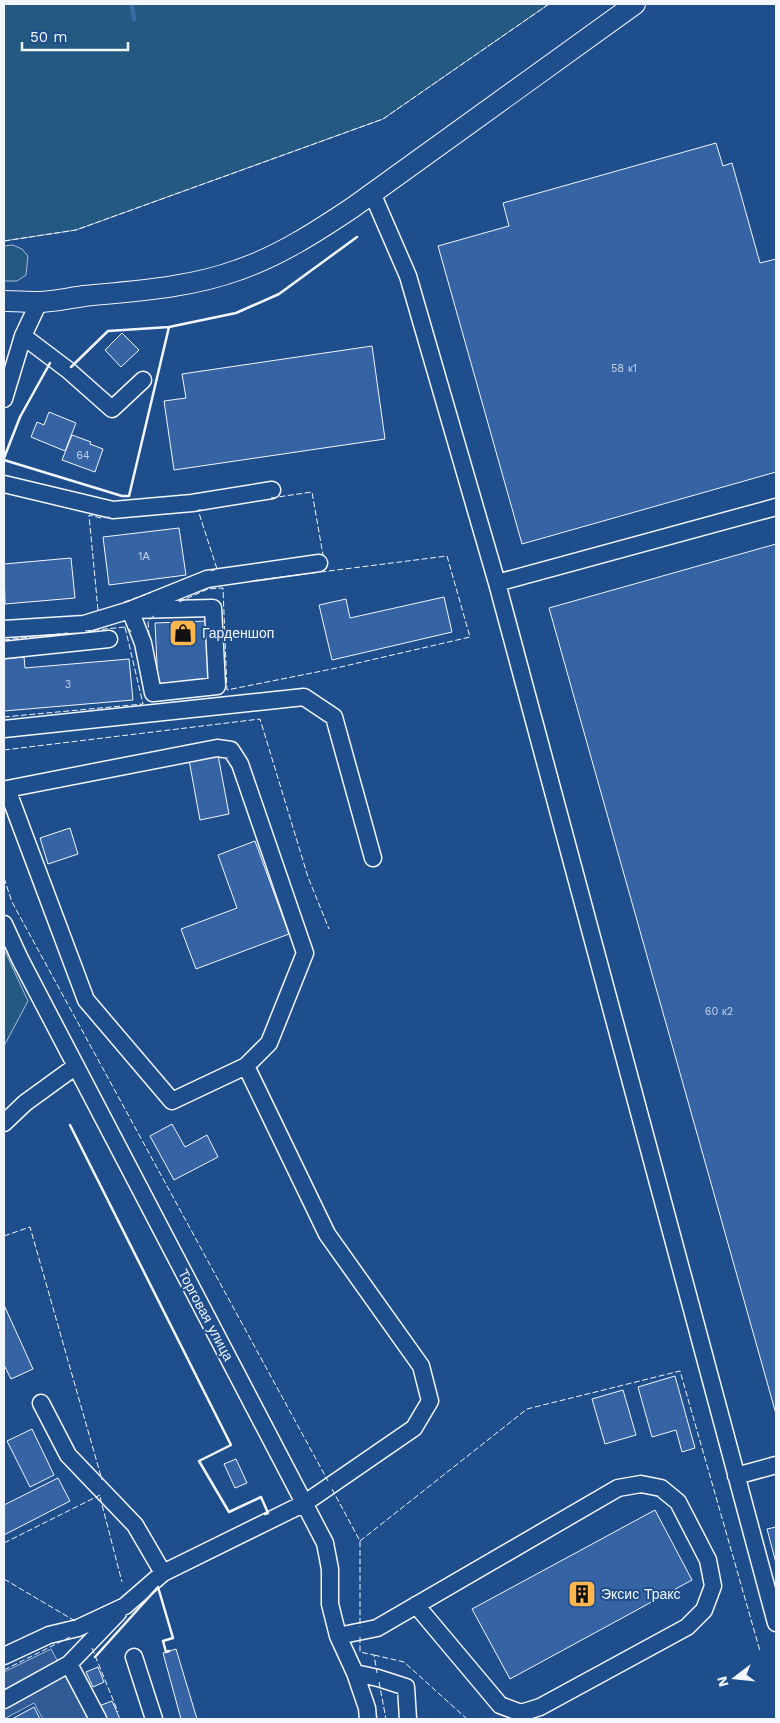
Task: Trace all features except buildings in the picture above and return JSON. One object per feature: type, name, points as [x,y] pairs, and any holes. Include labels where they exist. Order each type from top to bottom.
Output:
[{"type":"main road","points":[[4,301],[40,302],[168,287],[237,271],[276,254],[313,234],[372,194],[635,4]]},
{"type":"street","points":[[372,194],[408,276],[497,582],[776,1623]]},
{"type":"street","points":[[4,399],[23,336],[40,302]]},
{"type":"street","points":[[23,336],[68,370],[112,409],[143,380]]},
{"type":"street","points":[[4,484],[113,510],[192,503],[272,490]]},
{"type":"street","points":[[497,582],[776,507]]},
{"type":"street","points":[[4,629],[84,624],[130,610],[207,579],[319,563]]},
{"type":"street","points":[[214,608],[217,686],[154,694],[143,643],[130,610],[214,608]]},
{"type":"street","points":[[4,650],[109,639]]},
{"type":"street","points":[[4,729],[304,697],[334,717],[373,858]]},
{"type":"street","points":[[217,748],[231,750],[240,764],[305,952],[269,1043],[246,1066],[172,1102],[86,1000],[5,790],[217,748]]},
{"type":"street","name":"Торговая улица","points":[[4,924],[20,959],[325,1543],[330,1569],[330,1604],[338,1636],[355,1673],[367,1708],[368,1719]]},
{"type":"street","points":[[4,1123],[25,1102],[76,1066]]},
{"type":"street","points":[[4,1700],[69,1664],[125,1606],[163,1573],[305,1503],[414,1428],[430,1401],[421,1366],[327,1234],[246,1066]]},
{"type":"street","points":[[41,1403],[68,1455],[135,1525],[163,1573]]},
{"type":"street","points":[[736,1476],[776,1465]]},
{"type":"street","points":[[338,1636],[377,1628],[416,1605],[618,1488],[640,1484],[660,1488],[678,1502],[708,1560],[713,1586],[704,1610],[687,1627],[540,1707],[522,1713],[500,1705],[416,1605]]},
{"type":"street","points":[[4,1656],[49,1635],[78,1628],[125,1606]]},
{"type":"street","points":[[134,1658],[154,1719]]},
{"type":"street","points":[[69,1664],[98,1719]]},
{"type":"street","points":[[355,1673],[406,1687],[408,1719]]},
{"type":"shaded area","points":[[4,4],[549,4],[383,119],[76,230],[4,241]]},
{"type":"shaded area","points":[[13,245],[22,249],[28,256],[26,275],[17,281],[4,281],[4,246]]},
{"type":"shaded area","points":[[4,949],[28,1001],[4,1046]]},
{"type":"shaded area","points":[[51,1649],[89,1719],[43,1719],[34,1703],[4,1719],[4,1672]]},
{"type":"waterway","points":[[132,4],[134,19]]},
{"type":"fence","points":[[4,241],[76,230],[383,119],[549,4]]},
{"type":"fence","points":[[271,498],[312,492],[323,555]]},
{"type":"fence","points":[[202,510],[198,510],[217,569],[211,571]]},
{"type":"fence","points":[[98,610],[89,515],[101,518],[111,517]]},
{"type":"fence","points":[[179,602],[208,589],[223,588],[227,690],[332,669],[470,637],[447,556],[250,581]]},
{"type":"fence","points":[[124,602],[150,593]]},
{"type":"fence","points":[[149,636],[148,621],[155,615]]},
{"type":"fence","points":[[85,631],[125,627],[132,634]]},
{"type":"fence","points":[[4,717],[143,704],[125,627]]},
{"type":"fence","points":[[4,640],[68,633]]},
{"type":"fence","points":[[4,750],[260,719],[308,877],[329,929]]},
{"type":"fence","points":[[4,878],[12,902],[328,1481]]},
{"type":"fence","points":[[4,1236],[30,1227],[102,1480]]},
{"type":"fence","points":[[360,1541],[527,1409],[680,1371],[760,1651]]},
{"type":"fence","points":[[332,1489],[360,1541],[360,1627]]},
{"type":"fence","points":[[4,1543],[100,1495]]},
{"type":"fence","points":[[100,1497],[122,1582]]},
{"type":"fence","points":[[4,1579],[75,1621],[77,1620]]},
{"type":"fence","points":[[4,1670],[70,1637]]},
{"type":"fence","points":[[360,1637],[360,1652],[374,1655],[377,1673]]},
{"type":"fence","points":[[92,1648],[118,1712]]},
{"type":"fence","points":[[374,1655],[404,1662],[467,1719]]},
{"type":"fence","points":[[379,1682],[386,1719]]},
{"type":"wall","points":[[169,327],[236,313],[279,294],[357,237]]},
{"type":"wall","points":[[4,460],[122,496],[129,496],[169,327],[108,331],[71,367]]},
{"type":"wall","points":[[4,458],[20,417],[50,363]]},
{"type":"wall","points":[[70,1125],[231,1445],[199,1461],[229,1512],[261,1497],[268,1513],[265,1514]]},
{"type":"wall","points":[[95,1657],[158,1587],[173,1638],[163,1641],[166,1652],[169,1651]]},
{"type":"place","name":"Гарденшоп","points":[[183,633]]},
{"type":"place","name":"Эксис Тракс","points":[[582,1594]]}]
